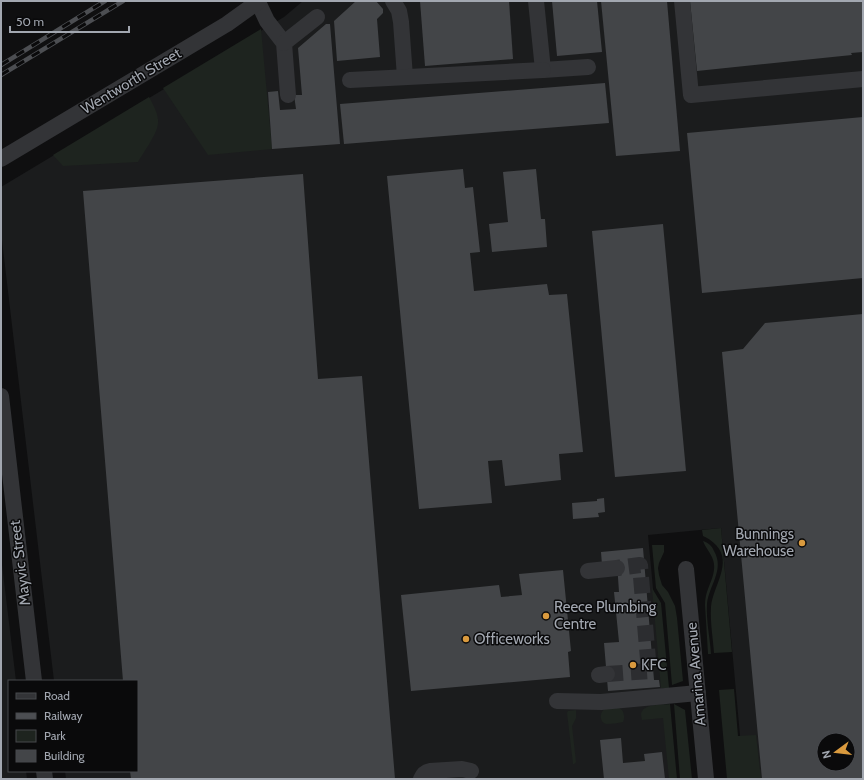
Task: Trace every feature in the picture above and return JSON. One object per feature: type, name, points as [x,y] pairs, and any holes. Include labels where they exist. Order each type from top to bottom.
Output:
[{"type":"street","points":[[393,1],[399,11],[401,22],[405,77]]},
{"type":"street","points":[[536,1],[543,70]]},
{"type":"street","points":[[682,1],[691,95],[863,79]]},
{"type":"street","points":[[259,2],[267,21],[284,43],[288,95]]},
{"type":"street","name":"Wentworth Street","points":[[1,159],[227,24],[259,2]]},
{"type":"street","points":[[284,43],[317,18]]},
{"type":"street","points":[[350,80],[588,67]]},
{"type":"street","name":"Mayvic Street","points":[[1,396],[34,680]]},
{"type":"street","points":[[588,571],[617,568]]},
{"type":"street","name":"Amarina Avenue","points":[[686,569],[706,779]]},
{"type":"street","points":[[557,701],[601,702],[698,693]]},
{"type":"street","points":[[421,779],[426,772],[462,769],[471,771]]},
{"type":"shaded area","points":[[303,1],[863,1],[863,779],[744,779],[721,528],[648,535],[671,779],[66,779],[65,772],[138,772],[138,680],[54,680],[1,232],[1,187],[284,17]]},
{"type":"shaded area","points":[[1,556],[16,680],[8,680],[8,772],[26,772],[27,779],[1,779]]},
{"type":"green space","points":[[261,29],[272,149],[208,155],[163,88]]},
{"type":"green space","points":[[149,97],[157,113],[157,127],[153,137],[138,162],[63,166],[53,155]]},
{"type":"green space","points":[[721,528],[732,652],[714,653],[711,607],[712,599],[721,575],[723,559],[721,552],[716,545],[703,536],[702,530]]},
{"type":"green space","points":[[703,541],[709,544],[712,548],[717,558],[718,565],[707,604],[711,654],[708,654],[705,599],[713,574],[714,564]]},
{"type":"green space","points":[[652,545],[664,545],[664,552],[658,568],[659,575],[662,585],[668,592],[675,606],[677,618],[683,681],[672,685],[665,603],[656,588]]},
{"type":"green space","points":[[652,588],[661,603],[669,688],[661,688]]},
{"type":"green space","points":[[734,689],[738,736],[756,735],[761,779],[727,779],[719,690]]},
{"type":"green space","points":[[670,704],[677,779],[669,779],[663,718],[642,720],[641,715],[643,710],[649,706]]},
{"type":"green space","points":[[674,704],[685,710],[692,779],[680,779]]},
{"type":"green space","points":[[619,708],[624,714],[623,722],[607,724],[602,722],[601,715],[603,710]]},
{"type":"green space","points":[[576,710],[576,718],[572,726],[576,762],[573,764],[567,713],[568,711]]},
{"type":"building","points":[[356,1],[376,1],[383,9],[383,13],[377,19],[380,57],[337,61],[334,21]]},
{"type":"building","points":[[420,1],[509,1],[513,59],[425,66]]},
{"type":"building","points":[[552,1],[597,1],[602,52],[557,56]]},
{"type":"building","points":[[601,1],[667,1],[680,151],[616,156]]},
{"type":"building","points":[[690,1],[863,1],[863,52],[851,53],[852,55],[697,71]]},
{"type":"building","points":[[326,24],[330,24],[340,144],[272,149],[268,92],[278,91],[280,110],[296,109],[294,95],[302,95],[298,48]]},
{"type":"building","points":[[605,83],[609,123],[344,144],[340,104]]},
{"type":"building","points":[[863,117],[863,278],[702,293],[687,133]]},
{"type":"building","points":[[463,169],[465,188],[473,187],[480,252],[470,253],[474,291],[547,284],[549,295],[567,294],[583,452],[559,454],[561,480],[505,486],[502,460],[488,461],[492,503],[419,509],[387,176]]},
{"type":"building","points":[[536,169],[541,219],[545,219],[547,247],[492,252],[489,224],[508,222],[503,172]]},
{"type":"building","points":[[303,174],[318,379],[362,376],[395,779],[131,779],[130,772],[138,772],[138,680],[123,680],[83,191]]},
{"type":"building","points":[[663,224],[686,471],[615,477],[592,231]]},
{"type":"building","name":"Bunnings Warehouse","points":[[863,314],[863,779],[762,779],[722,352],[743,349],[765,323]]},
{"type":"building","points":[[604,498],[605,512],[598,513],[599,517],[573,519],[572,503],[597,501],[597,499]]},
{"type":"building","points":[[643,548],[654,680],[659,680],[660,687],[608,691],[604,643],[619,642],[614,592],[619,592],[617,563],[602,565],[601,552]]},
{"type":"building","name":"Officeworks","points":[[563,570],[571,651],[568,652],[570,677],[411,691],[401,595],[499,585],[501,597],[522,595],[519,574]]},
{"type":"building","points":[[621,738],[623,763],[645,761],[644,754],[662,752],[665,779],[604,779],[600,740]]},
{"type":"tunnel","points":[[607,674],[649,671],[640,565],[617,568]]},
{"type":"railway","points":[[1,65],[105,1]]},
{"type":"railway","points":[[1,75],[123,1]]},
{"type":"place","name":"Bunnings Warehouse","points":[[802,543]]},
{"type":"place","name":"Reece Plumbing Centre","points":[[546,616]]},
{"type":"place","name":"Officeworks","points":[[466,639]]},
{"type":"place","name":"KFC","points":[[633,665]]}]
